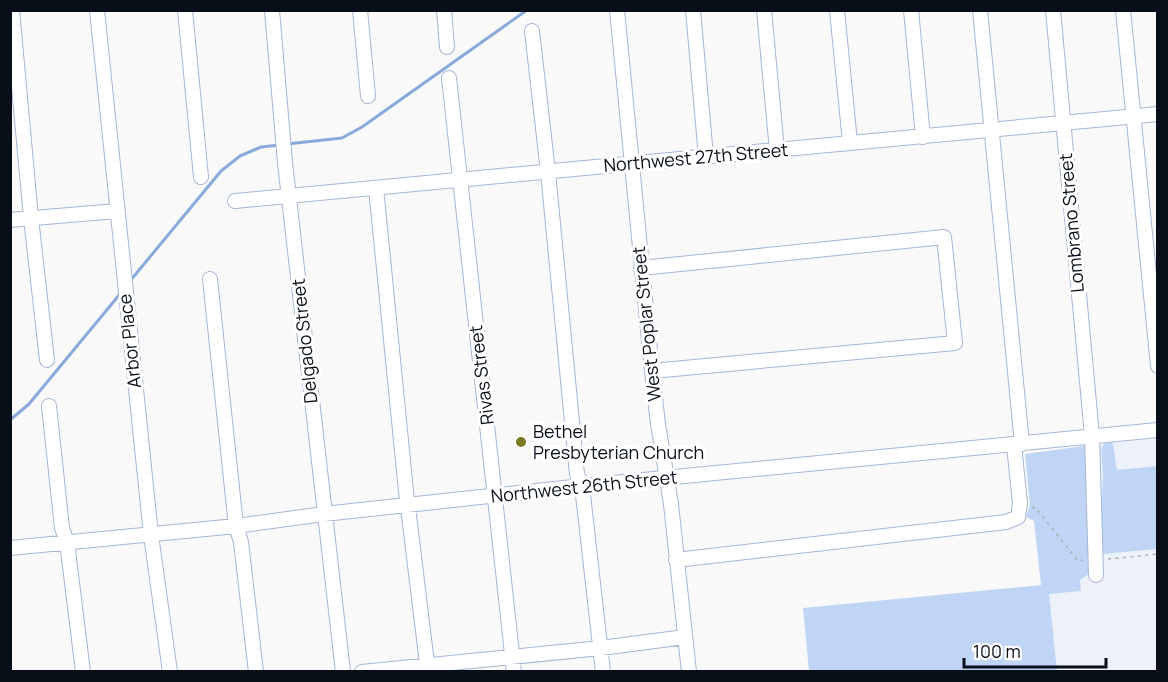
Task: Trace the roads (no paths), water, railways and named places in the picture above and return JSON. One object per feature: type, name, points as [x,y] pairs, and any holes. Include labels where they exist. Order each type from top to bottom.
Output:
[{"type":"street","points":[[12,10],[47,360]]},
{"type":"street","name":"Arbor Place","points":[[97,10],[151,535],[170,672]]},
{"type":"street","points":[[185,10],[201,177]]},
{"type":"street","name":"Delgado Street","points":[[272,10],[285,163],[343,672]]},
{"type":"street","points":[[360,10],[368,96]]},
{"type":"street","points":[[444,10],[447,46]]},
{"type":"street","name":"West Poplar Street","points":[[617,10],[652,371],[689,672]]},
{"type":"street","points":[[693,10],[706,157]]},
{"type":"street","points":[[764,10],[777,151]]},
{"type":"street","points":[[837,10],[850,143]]},
{"type":"street","points":[[911,10],[923,137]]},
{"type":"street","points":[[676,560],[1006,522],[1017,518],[1020,511],[1018,444],[980,10]]},
{"type":"street","name":"Lombrano Street","points":[[1053,10],[1092,435],[1096,575]]},
{"type":"street","points":[[1124,10],[1158,366]]},
{"type":"street","points":[[532,31],[577,474],[582,486],[603,672]]},
{"type":"street","name":"Rivas Street","points":[[449,78],[514,664]]},
{"type":"street","name":"Northwest 27th Street","points":[[235,201],[1158,114]]},
{"type":"street","points":[[376,188],[428,669]]},
{"type":"street","points":[[10,220],[117,211]]},
{"type":"street","points":[[641,268],[944,237],[955,343],[652,371]]},
{"type":"street","points":[[210,279],[236,526],[241,543],[256,672]]},
{"type":"street","points":[[49,406],[62,528],[67,542],[83,672]]},
{"type":"street","name":"Northwest 26th Street","points":[[10,548],[236,526],[409,504],[582,486],[1158,430]]},
{"type":"street","points":[[362,672],[514,664],[601,648],[685,637]]},
{"type":"waterway","points":[[287,144],[342,138],[362,127],[527,10]]},
{"type":"waterway","points":[[130,281],[221,171],[240,156],[261,147],[280,145]]},
{"type":"waterway","points":[[10,420],[29,404],[120,294]]},
{"type":"place","name":"Bethel Presbyterian Church","points":[[521,442]]}]
